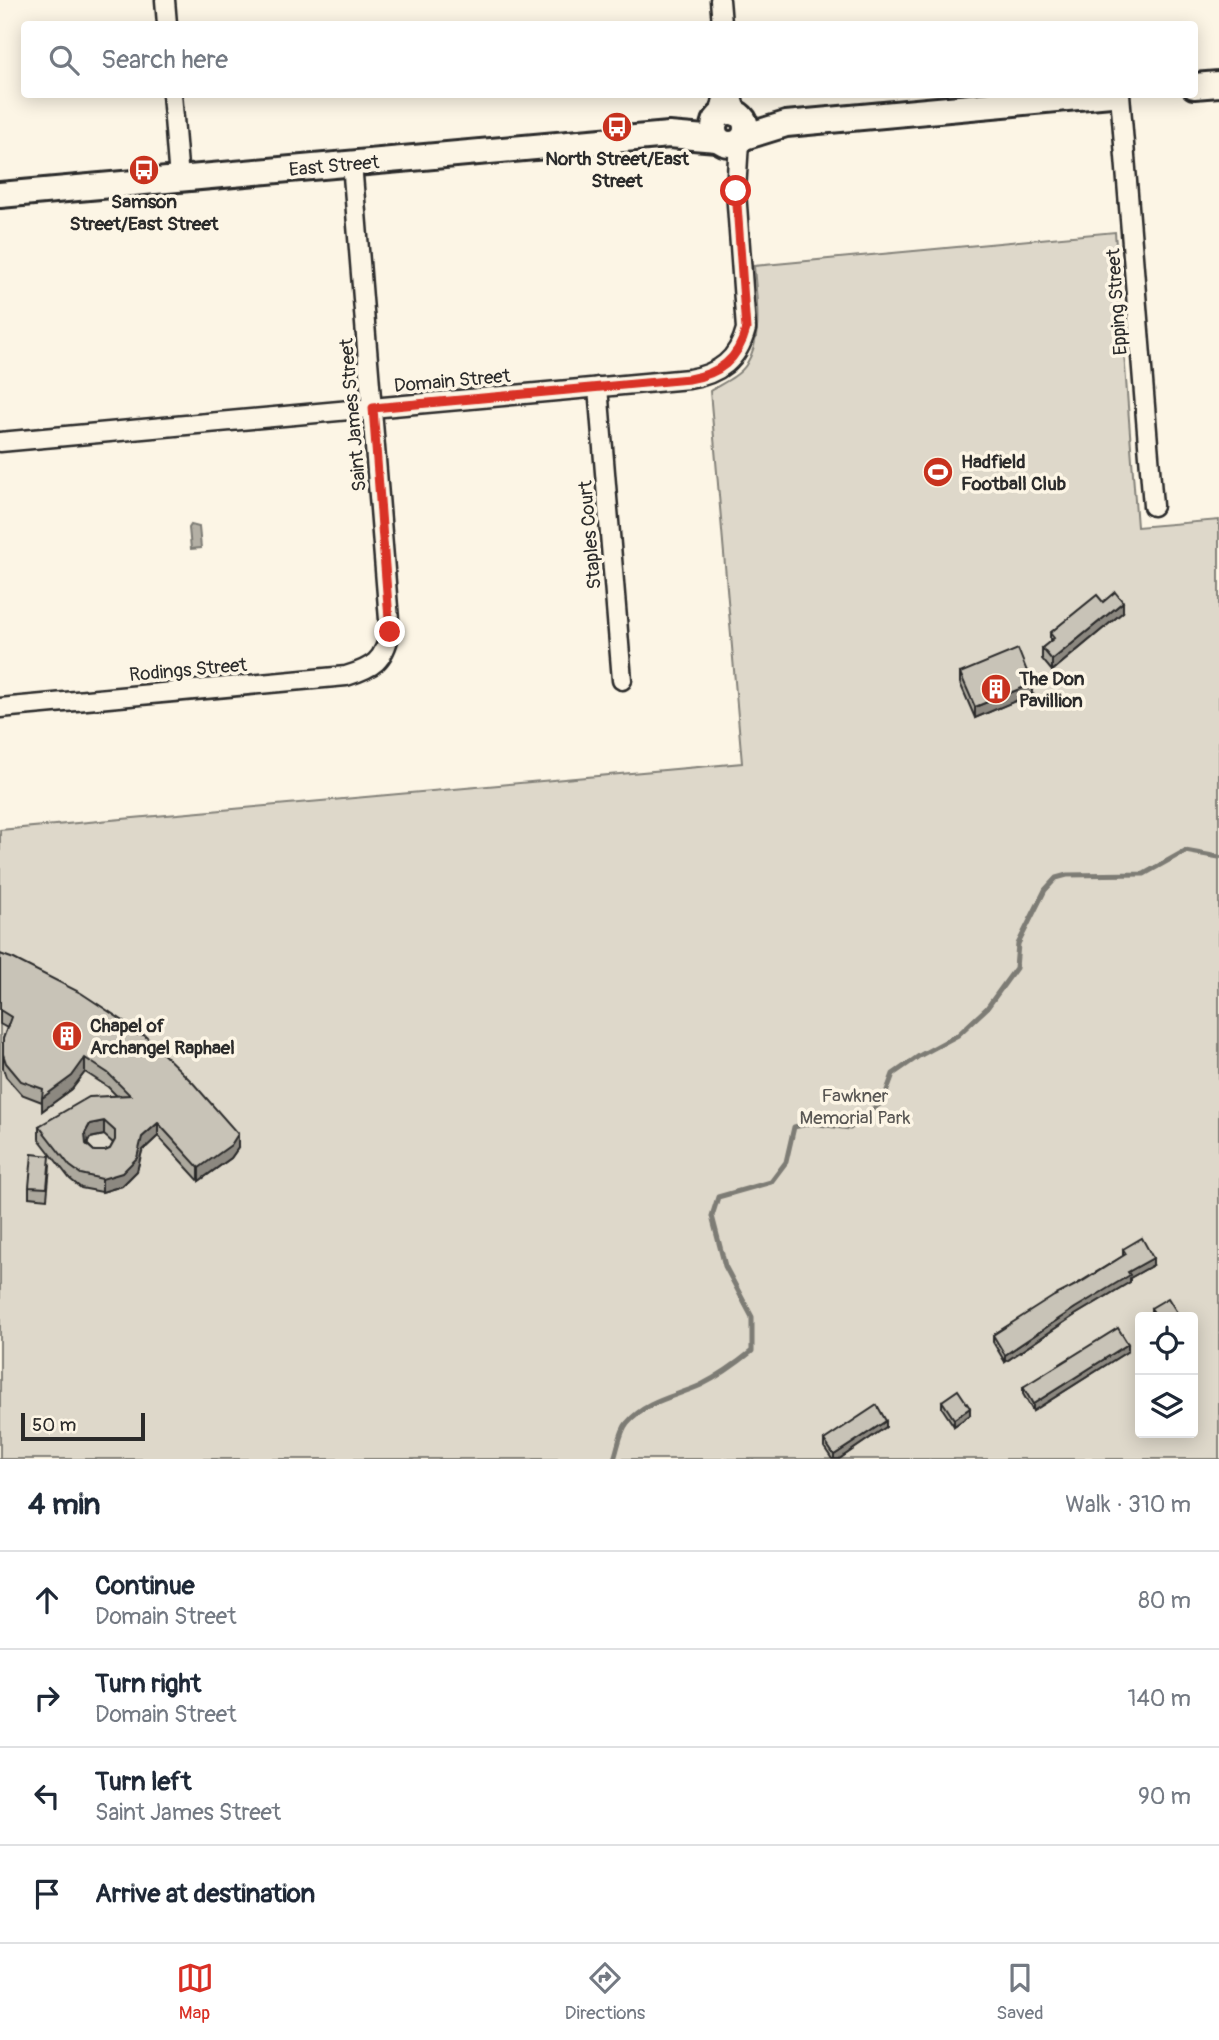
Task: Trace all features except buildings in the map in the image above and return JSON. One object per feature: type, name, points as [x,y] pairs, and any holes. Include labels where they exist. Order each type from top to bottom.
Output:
[{"type":"street","points":[[165,0],[167,21]]},
{"type":"street","points":[[720,0],[722,21]]},
{"type":"street","points":[[1198,86],[1219,84]]},
{"type":"street","points":[[172,98],[179,179]]},
{"type":"street","name":"East Street","points":[[0,195],[669,135],[729,122],[786,124],[1068,98]]},
{"type":"street","name":"Epping Street","points":[[1120,98],[1153,506]]},
{"type":"street","name":"Domain Street","points":[[0,443],[705,376],[723,368],[738,351],[746,329],[729,122]]},
{"type":"street","name":"Saint James Street","points":[[352,163],[390,632],[378,662]]},
{"type":"street","name":"Staples Court","points":[[598,387],[622,680]]},
{"type":"street","name":"Rodings Street","points":[[0,708],[346,676],[378,662]]},
{"type":"green space","name":"Fawkner Memorial Park","points":[[1115,232],[1137,527],[1219,520],[1219,1459],[0,1459],[0,830],[742,763],[710,391],[730,380],[746,365],[755,342],[758,317],[754,266]]},
{"type":"shaded area","points":[[191,525],[199,527],[201,548],[191,549]]},
{"type":"waterway","points":[[614,1459],[623,1430],[634,1416],[652,1404],[708,1381],[752,1351],[752,1317],[725,1266],[712,1216],[718,1197],[771,1182],[786,1162],[794,1127],[811,1123],[850,1128],[883,1101],[893,1074],[958,1035],[987,1008],[1016,968],[1018,944],[1045,890],[1056,878],[1067,875],[1144,874],[1185,851],[1219,857]]},
{"type":"place","name":"North Street/East Street","points":[[617,127]]},
{"type":"place","name":"Samson Street/East Street","points":[[144,170]]},
{"type":"place","name":"Hadfield Football Club","points":[[938,472]]},
{"type":"place","name":"The Don Pavillion","points":[[996,689]]},
{"type":"place","name":"Chapel of Archangel Raphael","points":[[67,1036]]},
{"type":"route","points":[[390,632],[373,408],[689,379],[715,373],[738,351],[746,329],[736,191]]}]
